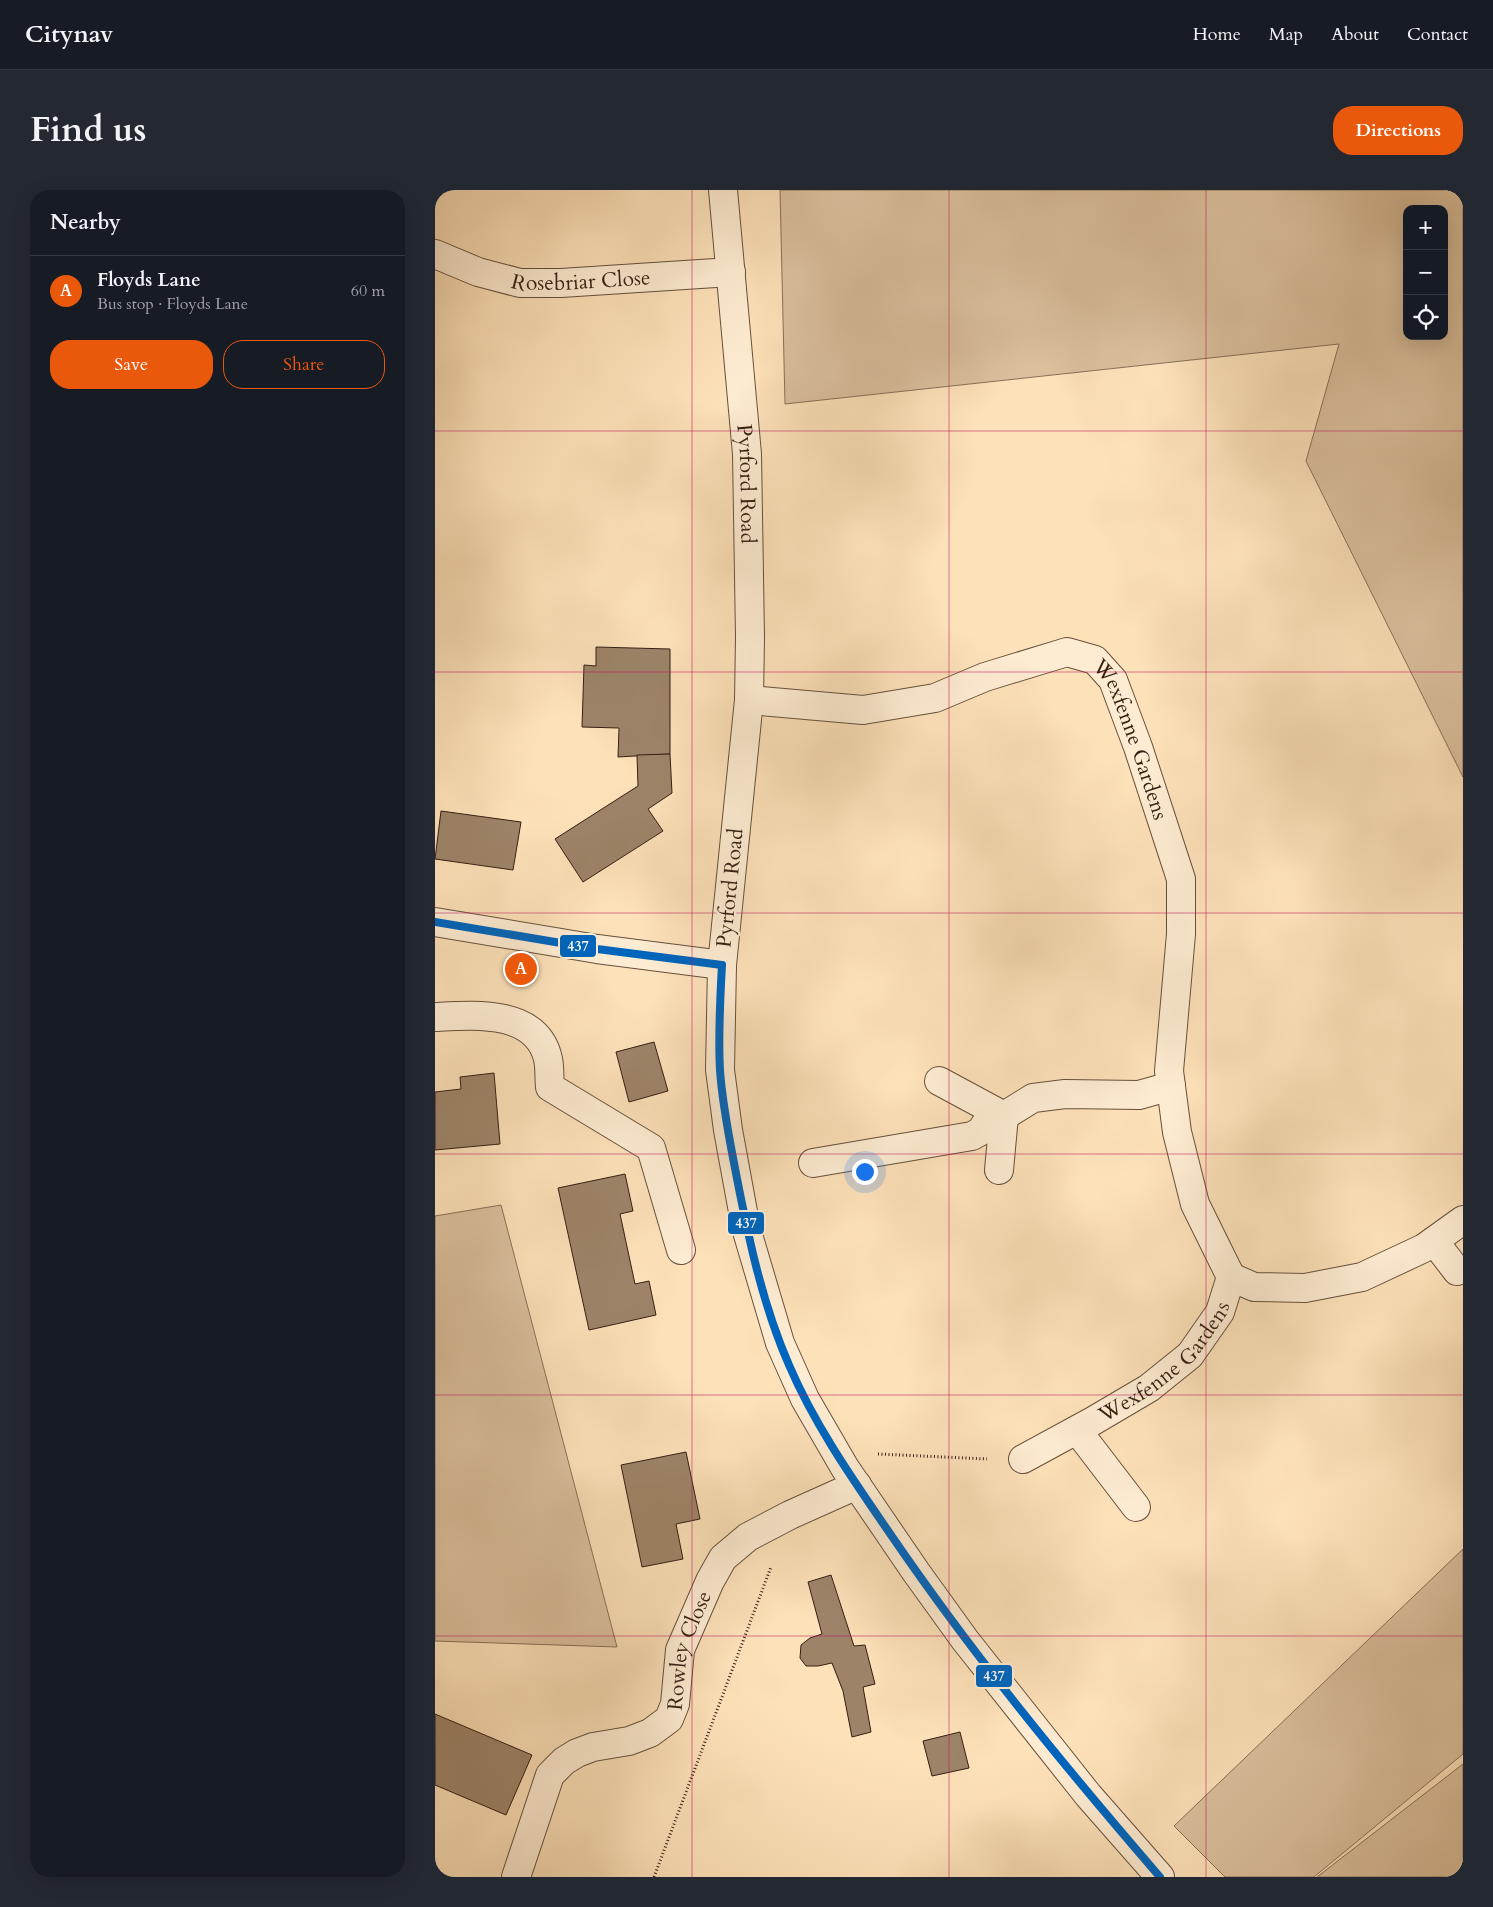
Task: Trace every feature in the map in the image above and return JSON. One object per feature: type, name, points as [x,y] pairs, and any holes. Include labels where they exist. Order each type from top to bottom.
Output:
[{"type":"street","name":"Pyrford Road","points":[[723,190],[747,454],[751,638],[749,700],[722,965],[720,1070],[728,1130],[746,1228],[779,1342],[805,1399],[851,1476],[965,1640],[1088,1795],[1160,1877]]},
{"type":"street","name":"Rosebriar Close","points":[[435,254],[478,272],[520,283],[561,283],[731,272]]},
{"type":"street","name":"Wexfenne Gardens","points":[[749,700],[863,710],[935,698],[985,677],[1067,652],[1095,660],[1113,680],[1138,747],[1181,879],[1181,934],[1169,1071],[1177,1132],[1195,1204],[1231,1277],[1254,1288],[1305,1288],[1362,1277],[1424,1248],[1463,1220]]},
{"type":"street","points":[[435,922],[597,949],[722,965]]},
{"type":"street","points":[[435,1017],[483,1015],[511,1020],[523,1025],[542,1046],[548,1059],[550,1086],[651,1148],[681,1250]]},
{"type":"street","points":[[939,1081],[999,1114]]},
{"type":"street","points":[[813,1163],[972,1136],[981,1131],[999,1114],[1033,1098],[1065,1094],[1139,1095],[1171,1086]]},
{"type":"street","points":[[999,1114],[999,1170]]},
{"type":"street","points":[[1434,1241],[1457,1271]]},
{"type":"street","name":"Wexfenne Gardens","points":[[1023,1459],[1149,1388],[1190,1355],[1220,1312],[1231,1277]]},
{"type":"street","name":"Wexfenne Gardens","points":[[1077,1430],[1136,1507]]},
{"type":"street","name":"Rowley Close","points":[[516,1877],[551,1775],[564,1761],[577,1752],[593,1747],[629,1741],[650,1733],[669,1719],[675,1704],[680,1650],[710,1581],[723,1558],[748,1538],[790,1515],[851,1476]]},
{"type":"path","points":[[851,1476],[874,1454],[1023,1459]]},
{"type":"path","points":[[654,1877],[790,1515]]},
{"type":"shaded area","points":[[780,190],[1463,190],[1463,777],[1306,461],[1339,344],[785,404]]},
{"type":"shaded area","points":[[501,1205],[617,1647],[435,1641],[435,1216]]},
{"type":"shaded area","points":[[1463,1549],[1463,1754],[1314,1877],[1225,1877],[1174,1826]]},
{"type":"shaded area","points":[[1463,1764],[1463,1877],[1317,1877]]},
{"type":"building","points":[[596,647],[670,649],[670,754],[618,757],[619,728],[582,727],[584,665],[596,666]]},
{"type":"building","points":[[670,754],[672,793],[648,809],[663,831],[583,882],[555,839],[638,786],[637,755]]},
{"type":"building","points":[[441,811],[521,822],[513,870],[435,859]]},
{"type":"building","points":[[654,1042],[668,1091],[629,1102],[616,1052]]},
{"type":"building","points":[[494,1073],[500,1144],[435,1150],[435,1092],[461,1089],[460,1077]]},
{"type":"building","points":[[625,1174],[633,1211],[620,1214],[635,1284],[649,1281],[656,1315],[589,1330],[558,1188]]},
{"type":"building","points":[[686,1452],[700,1519],[676,1524],[683,1559],[642,1567],[621,1465]]},
{"type":"building","points":[[831,1575],[854,1646],[865,1645],[875,1684],[863,1687],[871,1732],[852,1737],[843,1691],[832,1663],[806,1666],[800,1658],[801,1645],[810,1638],[822,1634],[808,1582]]},
{"type":"building","points":[[435,1714],[532,1755],[506,1815],[435,1785]]},
{"type":"building","points":[[960,1732],[969,1768],[932,1776],[923,1741]]},
{"type":"transit line","name":"437","points":[[435,922],[597,949],[722,965]]},
{"type":"transit line","name":"437","points":[[722,965],[719,1057],[722,1093],[730,1140],[750,1240],[763,1291],[779,1341],[799,1388],[849,1474],[954,1624],[1089,1794],[1160,1877]]},
{"type":"place","name":"Floyds Lane","points":[[521,969]]}]
